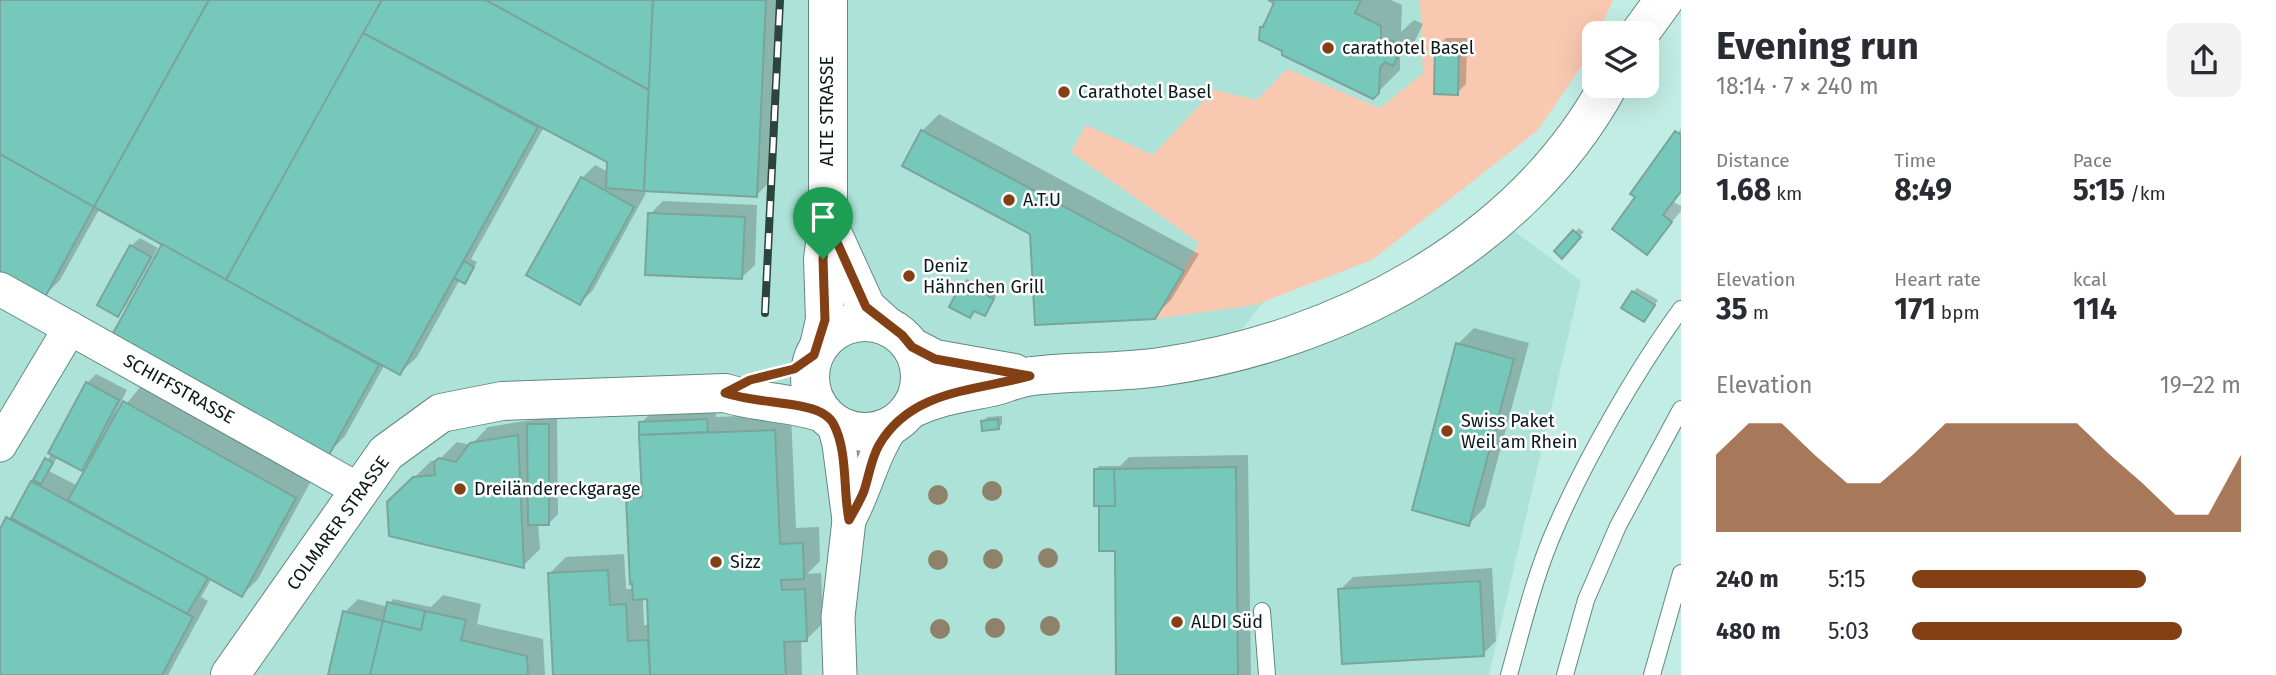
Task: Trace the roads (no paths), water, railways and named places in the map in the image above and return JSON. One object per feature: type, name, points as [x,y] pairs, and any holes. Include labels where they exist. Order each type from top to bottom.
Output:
[{"type":"main road","name":"ALTE STRASSE","points":[[816,350],[825,320],[823,259],[828,222],[828,0]]},
{"type":"main road","points":[[1635,21],[1641,0]]},
{"type":"main road","points":[[1649,21],[1664,0]]},
{"type":"main road","points":[[1030,376],[935,359],[900,337],[858,321],[830,334],[816,350],[810,385],[828,418],[862,432],[901,418],[934,397],[1030,376],[1160,367],[1227,353],[1308,330],[1392,294],[1488,226],[1532,185],[1577,134],[1600,98]]},
{"type":"main road","name":"ALTE STRASSE","points":[[828,222],[866,307],[900,337]]},
{"type":"main road","points":[[900,337],[919,362],[921,379],[918,395],[901,418]]},
{"type":"main road","name":"COLMARER STRASSE","points":[[725,393],[750,380],[794,369],[816,350]]},
{"type":"main road","name":"COLMARER STRASSE","points":[[230,675],[386,453],[416,429],[441,414],[467,406],[502,401],[725,393],[752,402],[802,406],[828,418]]},
{"type":"street","name":"SCHIFFSTRASSE","points":[[0,289],[359,490]]},
{"type":"street","points":[[0,445],[71,328]]},
{"type":"street","points":[[828,418],[839,444],[849,520],[838,617],[840,675]]},
{"type":"street","points":[[849,520],[863,494],[878,448],[901,418]]},
{"type":"lane","points":[[1510,675],[1531,597],[1556,527],[1628,393],[1681,309]]},
{"type":"lane","points":[[1566,675],[1586,600],[1607,551],[1681,408]]},
{"type":"lane","points":[[1652,675],[1681,573]]},
{"type":"lane","points":[[1262,611],[1267,675]]},
{"type":"railway","points":[[765,313],[780,0]]},
{"type":"place","name":"carathotel Basel","points":[[1328,48]]},
{"type":"place","name":"Carathotel Basel","points":[[1064,92]]},
{"type":"place","name":"A.T.U","points":[[1009,200]]},
{"type":"place","name":"Deniz Hähnchen Grill","points":[[909,276]]},
{"type":"place","name":"Swiss Paket Weil am Rhein","points":[[1447,431]]},
{"type":"place","name":"Dreiländereckgarage","points":[[460,489]]},
{"type":"place","name":"Sizz","points":[[716,562]]},
{"type":"place","name":"ALDI Süd","points":[[1177,622]]}]
